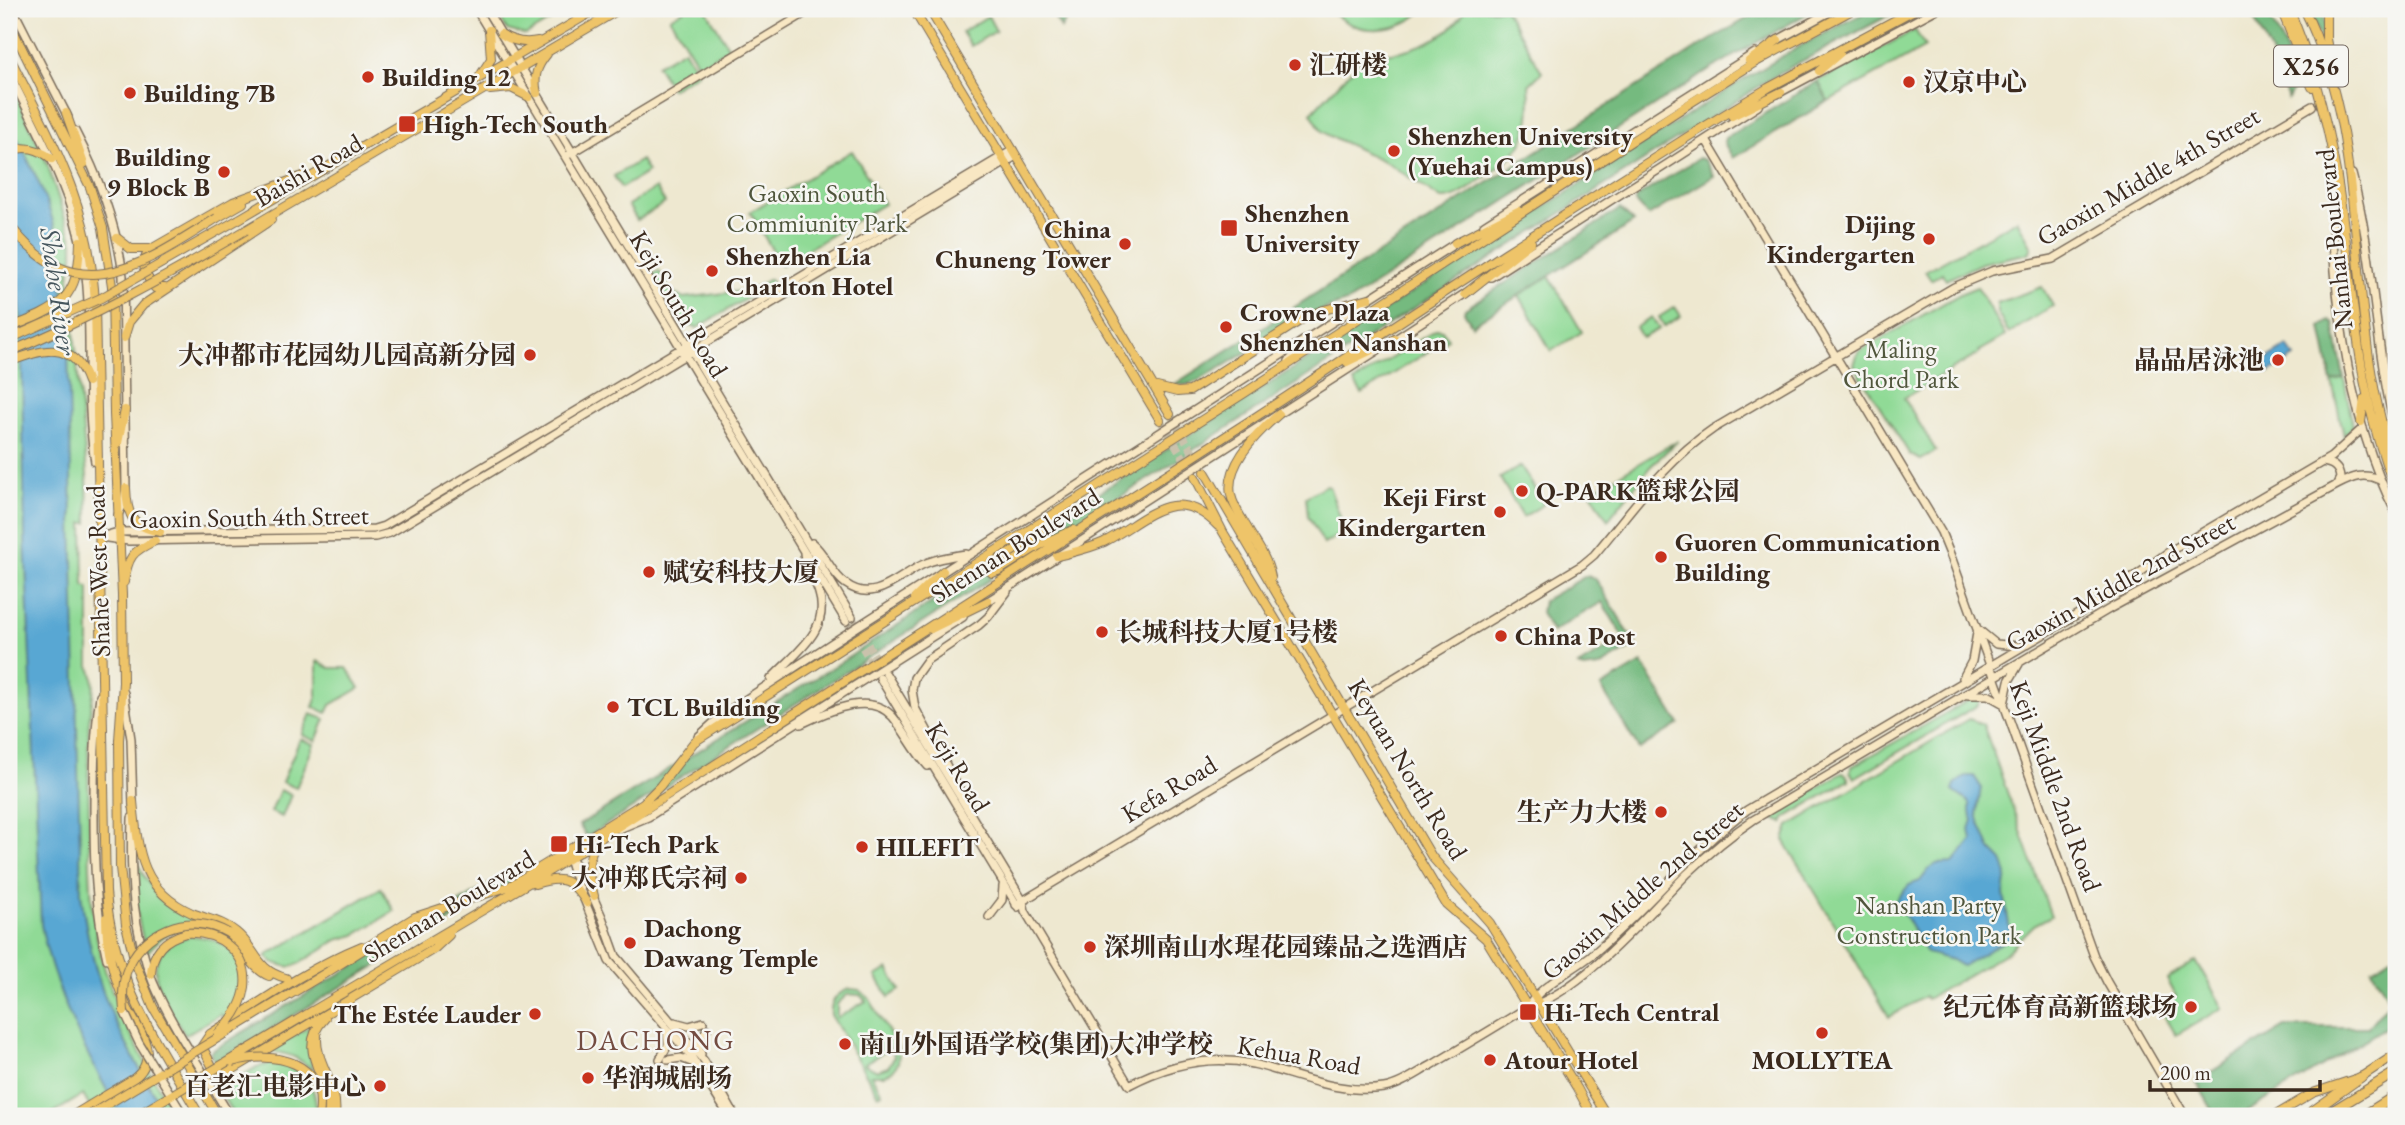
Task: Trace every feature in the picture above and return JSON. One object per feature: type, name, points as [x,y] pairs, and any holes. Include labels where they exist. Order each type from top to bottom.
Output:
[{"type":"highway","points":[[2324,1116],[2396,1072]]},
{"type":"highway","points":[[2306,1116],[2361,1077]]},
{"type":"highway","points":[[2364,1116],[2396,1095]]},
{"type":"main road","points":[[13,9],[96,174],[117,238],[124,291],[127,507],[134,521],[145,528],[160,532]]},
{"type":"main road","name":"Keji South Road","points":[[476,9],[511,59]]},
{"type":"main road","name":"Keji South Road","points":[[486,9],[517,70],[684,346],[807,539],[849,619],[804,552],[689,354]]},
{"type":"main road","name":"Baishi Road","points":[[9,337],[101,298],[597,9]]},
{"type":"main road","name":"Baishi Road","points":[[9,352],[74,325],[125,299],[620,9]]},
{"type":"main road","points":[[570,154],[812,9]]},
{"type":"main road","points":[[913,9],[1160,420]]},
{"type":"main road","points":[[929,9],[1170,414]]},
{"type":"main road","points":[[694,742],[722,715],[943,571],[1646,120],[1778,40],[1835,9]]},
{"type":"main road","name":"Shennan Boulevard","points":[[136,1116],[519,890],[643,803],[660,786],[694,742],[1282,370],[1687,105],[1754,63],[1854,9]]},
{"type":"main road","name":"Shennan Boulevard","points":[[88,1116],[415,917],[510,886],[603,835],[1694,133],[1768,88],[1916,9]]},
{"type":"main road","points":[[736,1116],[701,1064],[616,956],[588,873],[595,844],[603,835],[643,820],[1781,92],[1937,9]]},
{"type":"main road","points":[[2281,9],[2326,125]]},
{"type":"main road","name":"Nanhai Boulevard","points":[[2289,9],[2309,60],[2326,125],[2365,393],[2378,443],[2396,491]]},
{"type":"main road","name":"Nanhai Boulevard","points":[[2304,9],[2339,104],[2372,379],[2396,468]]},
{"type":"main road","points":[[2325,12],[2326,39],[2339,104]]},
{"type":"main road","name":"Shahe West Road","points":[[9,22],[79,162],[94,200],[103,228],[112,286],[115,457],[122,595],[123,682],[118,740],[120,867],[130,942],[153,1007],[218,1116]]},
{"type":"main road","points":[[477,79],[491,59],[489,30]]},
{"type":"main road","points":[[501,34],[522,43],[545,40]]},
{"type":"main road","points":[[1687,105],[1778,40]]},
{"type":"main road","points":[[1819,71],[1853,42]]},
{"type":"main road","points":[[474,96],[505,87],[533,95],[537,69],[551,50]]},
{"type":"main road","name":"Shahe West Road","points":[[9,55],[63,164],[85,229],[93,270],[107,904],[126,983],[150,1031],[200,1116]]},
{"type":"main road","points":[[9,73],[52,159],[69,200],[80,240],[86,287],[89,422],[99,485]]},
{"type":"main road","points":[[1694,133],[1781,92]]},
{"type":"main road","name":"Gaoxin Middle 4th Street","points":[[1344,710],[1582,565],[1594,555],[1640,497],[1687,447],[1713,429],[1954,287],[1992,271],[2053,258],[2312,106]]},
{"type":"main road","points":[[66,113],[94,200]]},
{"type":"main road","name":"Keji Middle 2nd Road","points":[[1706,140],[1941,532],[2100,970],[2186,1116]]},
{"type":"main road","points":[[9,151],[23,148],[40,151],[52,159]]},
{"type":"main road","points":[[2346,150],[2361,207],[2380,352],[2396,432]]},
{"type":"main road","name":"Gaoxin South 4th Street","points":[[118,536],[155,541],[375,537],[386,534],[689,354],[1015,153]]},
{"type":"main road","points":[[2332,155],[2331,213],[2350,374],[2362,425],[2380,480],[2396,513]]},
{"type":"main road","name":"Gaoxin South 4th Street","points":[[100,537],[160,532],[379,528],[397,520],[684,346],[1004,160]]},
{"type":"main road","points":[[171,285],[155,288],[145,272],[144,261],[148,253],[233,202],[323,169]]},
{"type":"main road","points":[[9,225],[27,247],[49,263],[68,270],[93,274],[115,272],[137,265],[263,191]]},
{"type":"main road","points":[[1455,243],[1549,195]]},
{"type":"main road","points":[[124,338],[127,326],[135,314],[171,285],[252,235],[298,200]]},
{"type":"main road","points":[[1465,295],[1563,217]]},
{"type":"main road","points":[[117,238],[135,250],[156,247]]},
{"type":"main road","points":[[9,328],[52,309],[64,299],[75,280],[80,240]]},
{"type":"main road","points":[[1153,386],[1177,392],[1191,391],[1306,317],[1369,298]]},
{"type":"main road","points":[[1282,370],[1315,333]]},
{"type":"main road","points":[[9,337],[12,340],[13,353],[10,361]]},
{"type":"main road","points":[[1322,373],[1395,340]]},
{"type":"main road","points":[[10,361],[47,349],[67,355],[82,369],[88,383]]},
{"type":"main road","points":[[2362,425],[2365,393]]},
{"type":"main road","points":[[115,457],[125,410]]},
{"type":"main road","points":[[1271,583],[1268,565],[1233,502],[1231,490],[1233,474],[1239,460],[1258,434],[1279,414]]},
{"type":"main road","name":"Gaoxin Middle 2nd Street","points":[[1528,1007],[1535,995],[1594,953],[1694,853],[1725,826],[2105,597],[2166,553],[2322,462],[2339,451],[2362,425]]},
{"type":"main road","points":[[2322,462],[2329,463],[2338,470],[2340,478],[2337,485]]},
{"type":"main road","name":"Keyuan North Road","points":[[1205,472],[1432,857],[1484,915],[1541,1004],[1607,1116]]},
{"type":"main road","name":"Gaoxin Middle 2nd Street","points":[[1528,1007],[1541,1004],[1564,989],[1607,955],[1702,860],[1736,832],[2110,608],[2358,475],[2372,476],[2380,480]]},
{"type":"main road","name":"Keyuan North Road","points":[[1195,477],[1223,532],[1446,904],[1486,939],[1592,1116]]},
{"type":"main road","points":[[118,515],[126,488]]},
{"type":"main road","points":[[1057,556],[1101,543],[1151,513],[1170,505],[1195,509],[1223,532]]},
{"type":"main road","points":[[1054,515],[1043,530],[993,564],[989,570],[992,573],[998,571],[1038,546],[1064,533],[1082,528]]},
{"type":"main road","points":[[807,539],[818,549],[835,574],[845,583],[864,591],[884,588],[933,561],[970,554]]},
{"type":"main road","points":[[122,595],[130,557],[140,548],[155,541]]},
{"type":"main road","points":[[763,689],[814,635],[821,619],[821,597],[805,566],[804,552]]},
{"type":"main road","points":[[903,610],[943,571]]},
{"type":"main road","points":[[976,823],[959,785],[915,708],[912,690],[914,678],[927,660],[988,617],[1012,586]]},
{"type":"main road","points":[[896,646],[988,601]]},
{"type":"main road","points":[[1965,695],[1988,695],[2004,704],[2009,681],[2024,660],[2021,646],[1996,644],[1977,628]]},
{"type":"main road","points":[[1957,684],[1972,662],[1977,628]]},
{"type":"main road","points":[[1294,647],[1306,640]]},
{"type":"main road","name":"Keji Road","points":[[1019,903],[976,823],[883,676],[938,776],[1002,882],[1025,911],[1129,1085]]},
{"type":"main road","points":[[102,681],[95,732],[94,803],[96,900],[107,960],[124,1011],[139,1043],[185,1116]]},
{"type":"main road","points":[[123,682],[131,739],[131,864],[139,934],[151,974],[166,1009],[230,1116]]},
{"type":"main road","points":[[778,734],[847,707],[872,705],[890,714],[922,759],[938,776]]},
{"type":"main road","name":"Kefa Road","points":[[1019,903],[1344,710]]},
{"type":"main road","points":[[133,801],[140,855],[156,886],[180,908],[214,919],[236,932],[266,970],[286,978]]},
{"type":"main road","points":[[568,854],[580,867],[594,896]]},
{"type":"main road","points":[[568,854],[609,961],[667,1022],[686,1026],[705,1025],[698,1044],[701,1064],[729,1116]]},
{"type":"main road","points":[[519,890],[544,881],[564,880],[575,886],[587,903]]},
{"type":"main road","points":[[989,917],[1002,900],[1002,882]]},
{"type":"main road","points":[[72,1116],[142,1072],[146,1063],[144,1038],[127,1007],[114,974],[106,934],[107,904]]},
{"type":"main road","points":[[124,1011],[122,991],[125,974],[139,949],[167,928],[188,923],[214,926],[228,933],[259,971],[270,977],[303,975]]},
{"type":"main road","points":[[381,938],[340,955],[303,975],[206,1038],[203,1050],[214,1068],[220,1072],[228,1072],[434,949],[458,926]]},
{"type":"main road","points":[[151,974],[152,960],[159,948],[170,938],[186,933],[210,934],[224,941],[238,957],[245,978],[244,994],[236,1012],[215,1038],[199,1049]]},
{"type":"main road","points":[[369,988],[410,955]]},
{"type":"main road","name":"Kehua Road","points":[[1129,1085],[1165,1069],[1188,1063],[1215,1062],[1255,1065],[1335,1086],[1371,1089],[1386,1087],[1411,1076],[1528,1007]]},
{"type":"main road","points":[[328,1116],[328,1096],[312,1053],[311,1041],[321,1023],[335,1009]]},
{"type":"main road","points":[[667,1022],[669,1041],[664,1060],[685,1059],[701,1064]]},
{"type":"main road","points":[[321,1023],[317,1034],[317,1049],[333,1087],[335,1116]]},
{"type":"main road","points":[[2274,1116],[2304,1096],[2361,1077],[2396,1054]]},
{"type":"main road","points":[[210,1071],[236,1060],[259,1056],[278,1057],[294,1063],[313,1080],[319,1095],[319,1116]]},
{"type":"main road","points":[[157,1116],[174,1112],[185,1116]]},
{"type":"green space","points":[[495,9],[570,9],[526,35],[507,30]]},
{"type":"green space","points":[[685,9],[706,9],[729,48],[699,66],[670,18]]},
{"type":"green space","points":[[1050,9],[1072,9],[1061,28]]},
{"type":"green space","points":[[1330,9],[1424,9],[1403,24],[1377,29],[1351,24]]},
{"type":"green space","points":[[1465,9],[1505,9],[1542,72],[1529,85],[1529,119],[1522,142],[1515,152],[1494,171],[1457,196],[1441,199],[1388,163],[1322,131],[1311,113],[1368,53],[1394,52],[1423,44],[1449,29]]},
{"type":"green space","points":[[1763,9],[1815,9],[1716,66],[1349,301],[1311,314],[1198,381],[1185,385],[1175,384],[1697,48]]},
{"type":"green space","points":[[1872,9],[1901,9],[1781,72],[1128,492],[999,570],[993,567],[1071,511],[1736,84],[1802,45]]},
{"type":"green space","points":[[2249,9],[2265,9],[2287,53],[2295,80],[2288,99],[2270,51]]},
{"type":"green space","points":[[2309,9],[2323,9],[2326,53]]},
{"type":"green space","points":[[988,16],[996,31],[971,46],[962,32]]},
{"type":"green space","points":[[1915,30],[1925,47],[1828,101],[1818,81]]},
{"type":"green space","points":[[684,49],[698,73],[671,89],[657,65]]},
{"type":"green space","points":[[9,81],[47,163],[73,243],[69,277],[87,475],[88,523],[83,523],[84,586],[89,587],[89,666],[94,686],[88,759],[90,870],[94,920],[106,972],[125,1022],[174,1116],[95,1116],[83,1095],[48,1116],[9,1116]]},
{"type":"green space","points":[[1818,81],[1828,101],[1733,158],[1724,143],[1725,138]]},
{"type":"green space","name":"Gaoxin South Commiunity Park","points":[[852,151],[884,204],[781,265],[750,212]]},
{"type":"green space","points":[[1699,158],[1705,160],[1714,176],[1648,216],[1635,201],[1637,197]]},
{"type":"green space","points":[[641,160],[648,172],[621,188],[614,176]]},
{"type":"green space","points":[[656,188],[665,203],[637,220],[628,205]]},
{"type":"green space","points":[[1620,209],[1634,222],[1472,325],[1464,312],[1465,309]]},
{"type":"green space","points":[[2017,220],[2032,247],[2029,253],[1982,263],[1946,280],[1942,273],[1931,280],[1925,271]]},
{"type":"green space","points":[[659,271],[671,292],[684,298],[751,290],[770,279],[773,283],[697,328],[682,323],[653,274]]},
{"type":"green space","points":[[1549,276],[1582,332],[1551,351],[1519,295]]},
{"type":"green space","name":"Maling Chord Park","points":[[1977,287],[2005,336],[1904,398],[1936,451],[1921,460],[1910,455],[1854,365],[1858,352]]},
{"type":"green space","points":[[2042,287],[2053,306],[2009,333],[1997,313],[1997,303]]},
{"type":"green space","points":[[1675,307],[1681,316],[1664,326],[1659,317]]},
{"type":"green space","points":[[1652,317],[1659,329],[1642,338],[1636,327]]},
{"type":"green space","points":[[2330,321],[2334,324],[2344,378],[2332,382],[2321,327]]},
{"type":"green space","points":[[1437,329],[1442,330],[1448,339],[1362,394],[1354,382]]},
{"type":"green space","points":[[2344,378],[2353,427],[2344,436],[2332,382]]},
{"type":"green space","points":[[1678,440],[1650,467],[1608,520],[1591,492]]},
{"type":"green space","name":"Q-PARK篮球公园","points":[[1521,466],[1544,504],[1523,517],[1500,478]]},
{"type":"green space","points":[[1326,485],[1329,486],[1345,531],[1324,544],[1308,516],[1306,497]]},
{"type":"green space","points":[[984,568],[991,579],[587,837],[579,825],[846,659]]},
{"type":"green space","points":[[1586,576],[1595,578],[1636,645],[1599,667],[1583,669],[1578,666],[1624,638],[1602,602],[1552,632],[1541,613],[1543,601]]},
{"type":"green space","points":[[317,661],[330,668],[347,668],[360,688],[331,705],[327,713],[313,707],[317,697]]},
{"type":"green space","points":[[1642,663],[1679,724],[1639,749],[1601,687]]},
{"type":"green space","points":[[1980,698],[1978,705],[1854,778],[1851,767],[1971,699]]},
{"type":"green space","points":[[311,714],[325,719],[316,741],[302,735]]},
{"type":"green space","name":"Nanshan Party Construction Park","points":[[1969,719],[1983,724],[2051,916],[2034,925],[2006,953],[1927,999],[1925,996],[1889,1017],[1784,840],[1789,826]]},
{"type":"green space","points":[[300,739],[314,744],[296,788],[282,782]]},
{"type":"green space","points":[[1842,773],[1846,774],[1849,780],[1785,818],[1783,823],[1772,818],[1774,814]]},
{"type":"green space","points":[[280,790],[291,795],[282,817],[271,812]]},
{"type":"green space","points":[[132,846],[137,862],[151,887],[170,905],[208,927],[173,931],[160,939],[146,954],[136,908]]},
{"type":"green space","points":[[510,872],[515,882],[215,1063],[210,1052]]},
{"type":"green space","points":[[381,888],[394,911],[355,935],[337,940],[290,967],[272,962],[266,956]]},
{"type":"green space","points":[[195,936],[214,940],[228,948],[236,957],[240,967],[240,988],[225,1021],[221,1014],[185,1035],[162,995],[156,973],[157,963],[161,953],[171,943]]},
{"type":"green space","points":[[2396,954],[2396,1021],[2240,1116],[2216,1116],[2196,1081],[2285,1027],[2368,1027],[2390,1001],[2372,969]]},
{"type":"green space","name":"纪元体育高新篮球场","points":[[2196,961],[2223,1008],[2176,1035],[2159,1006],[2176,996],[2167,979]]},
{"type":"green space","points":[[888,969],[900,990],[889,997],[876,976]]},
{"type":"green space","points":[[859,990],[869,998],[899,1050],[898,1063],[893,1070],[885,1075],[871,1075],[882,1093],[878,1095],[831,1015],[833,1002],[845,991]],"holes":[[[848,994],[860,995],[866,1001],[837,1018],[837,1004]],[[893,1047],[894,1058],[888,1067],[877,1071],[864,1064]]]},
{"type":"green space","points":[[314,1024],[309,1048],[315,1073],[293,1056],[266,1052]]},
{"type":"green space","points":[[273,1063],[293,1068],[307,1080],[315,1096],[315,1116],[234,1116],[219,1090],[257,1067]]},
{"type":"water","name":"Shahe River","points":[[9,121],[50,211],[67,304],[83,907],[94,961],[106,1000],[126,1044],[166,1116],[121,1116],[84,1047],[64,1000],[41,925],[25,540],[21,316],[17,278],[9,250]]},
{"type":"water","name":"晶品居泳池","points":[[2288,346],[2295,357],[2269,373],[2262,362]]},
{"type":"water","points":[[1966,776],[1974,776],[1981,787],[1977,814],[1979,821],[1991,850],[2002,861],[2007,874],[2004,894],[2011,937],[1962,966],[1952,960],[1926,953],[1896,900],[1909,885],[1920,881],[1930,868],[1937,864],[1953,863],[1972,840],[1970,803],[1953,791],[1955,784]]},
{"type":"tunnel","points":[[1170,414],[1203,469]]},
{"type":"tunnel","points":[[1162,423],[1188,465]]},
{"type":"tunnel","points":[[852,617],[881,665]]},
{"type":"tunnel","points":[[846,621],[880,677]]},
{"type":"place","name":"汇研楼","points":[[1295,65]]},
{"type":"place","name":"Building 12","points":[[368,77]]},
{"type":"place","name":"汉京中心","points":[[1909,82]]},
{"type":"place","name":"Building 7B","points":[[130,93]]},
{"type":"place","name":"High-Tech South","points":[[407,124]]},
{"type":"place","name":"Shenzhen University (Yuehai Campus)","points":[[1394,151]]},
{"type":"place","name":"Building 9 Block B","points":[[224,172]]},
{"type":"place","name":"Shenzhen University","points":[[1229,228]]},
{"type":"place","name":"Dijing Kindergarten","points":[[1929,239]]},
{"type":"place","name":"China Chuneng Tower","points":[[1125,244]]},
{"type":"place","name":"Shenzhen Lia Charlton Hotel","points":[[712,271]]},
{"type":"place","name":"Crowne Plaza Shenzhen Nanshan","points":[[1226,327]]},
{"type":"place","name":"大冲都市花园幼儿园高新分园","points":[[530,355]]},
{"type":"place","name":"晶品居泳池","points":[[2278,360]]},
{"type":"place","name":"Q-PARK篮球公园","points":[[1522,491]]},
{"type":"place","name":"Keji First Kindergarten","points":[[1500,512]]},
{"type":"place","name":"Guoren Communication Building","points":[[1661,557]]},
{"type":"place","name":"赋安科技大厦","points":[[649,572]]},
{"type":"place","name":"长城科技大厦1号楼","points":[[1102,632]]},
{"type":"place","name":"China Post","points":[[1501,636]]},
{"type":"place","name":"TCL Building","points":[[613,707]]},
{"type":"place","name":"生产力大楼","points":[[1661,812]]},
{"type":"place","name":"Hi-Tech Park","points":[[559,844]]},
{"type":"place","name":"HILEFIT","points":[[862,847]]},
{"type":"place","name":"大冲郑氏宗祠","points":[[741,878]]},
{"type":"place","name":"Dachong Dawang Temple","points":[[630,943]]},
{"type":"place","name":"深圳南山水瑆花园臻品之选酒店","points":[[1090,947]]},
{"type":"place","name":"纪元体育高新篮球场","points":[[2191,1007]]},
{"type":"place","name":"Hi-Tech Central","points":[[1528,1012]]},
{"type":"place","name":"The Estée Lauder","points":[[535,1014]]},
{"type":"place","name":"MOLLYTEA","points":[[1822,1033]]},
{"type":"place","name":"南山外国语学校(集团)大冲学校","points":[[845,1044]]},
{"type":"place","name":"Atour Hotel","points":[[1490,1060]]},
{"type":"place","name":"华润城剧场","points":[[588,1078]]},
{"type":"place","name":"百老汇电影中心","points":[[380,1086]]},
{"type":"district","name":"DACHONG","points":[[656,1040]]}]
